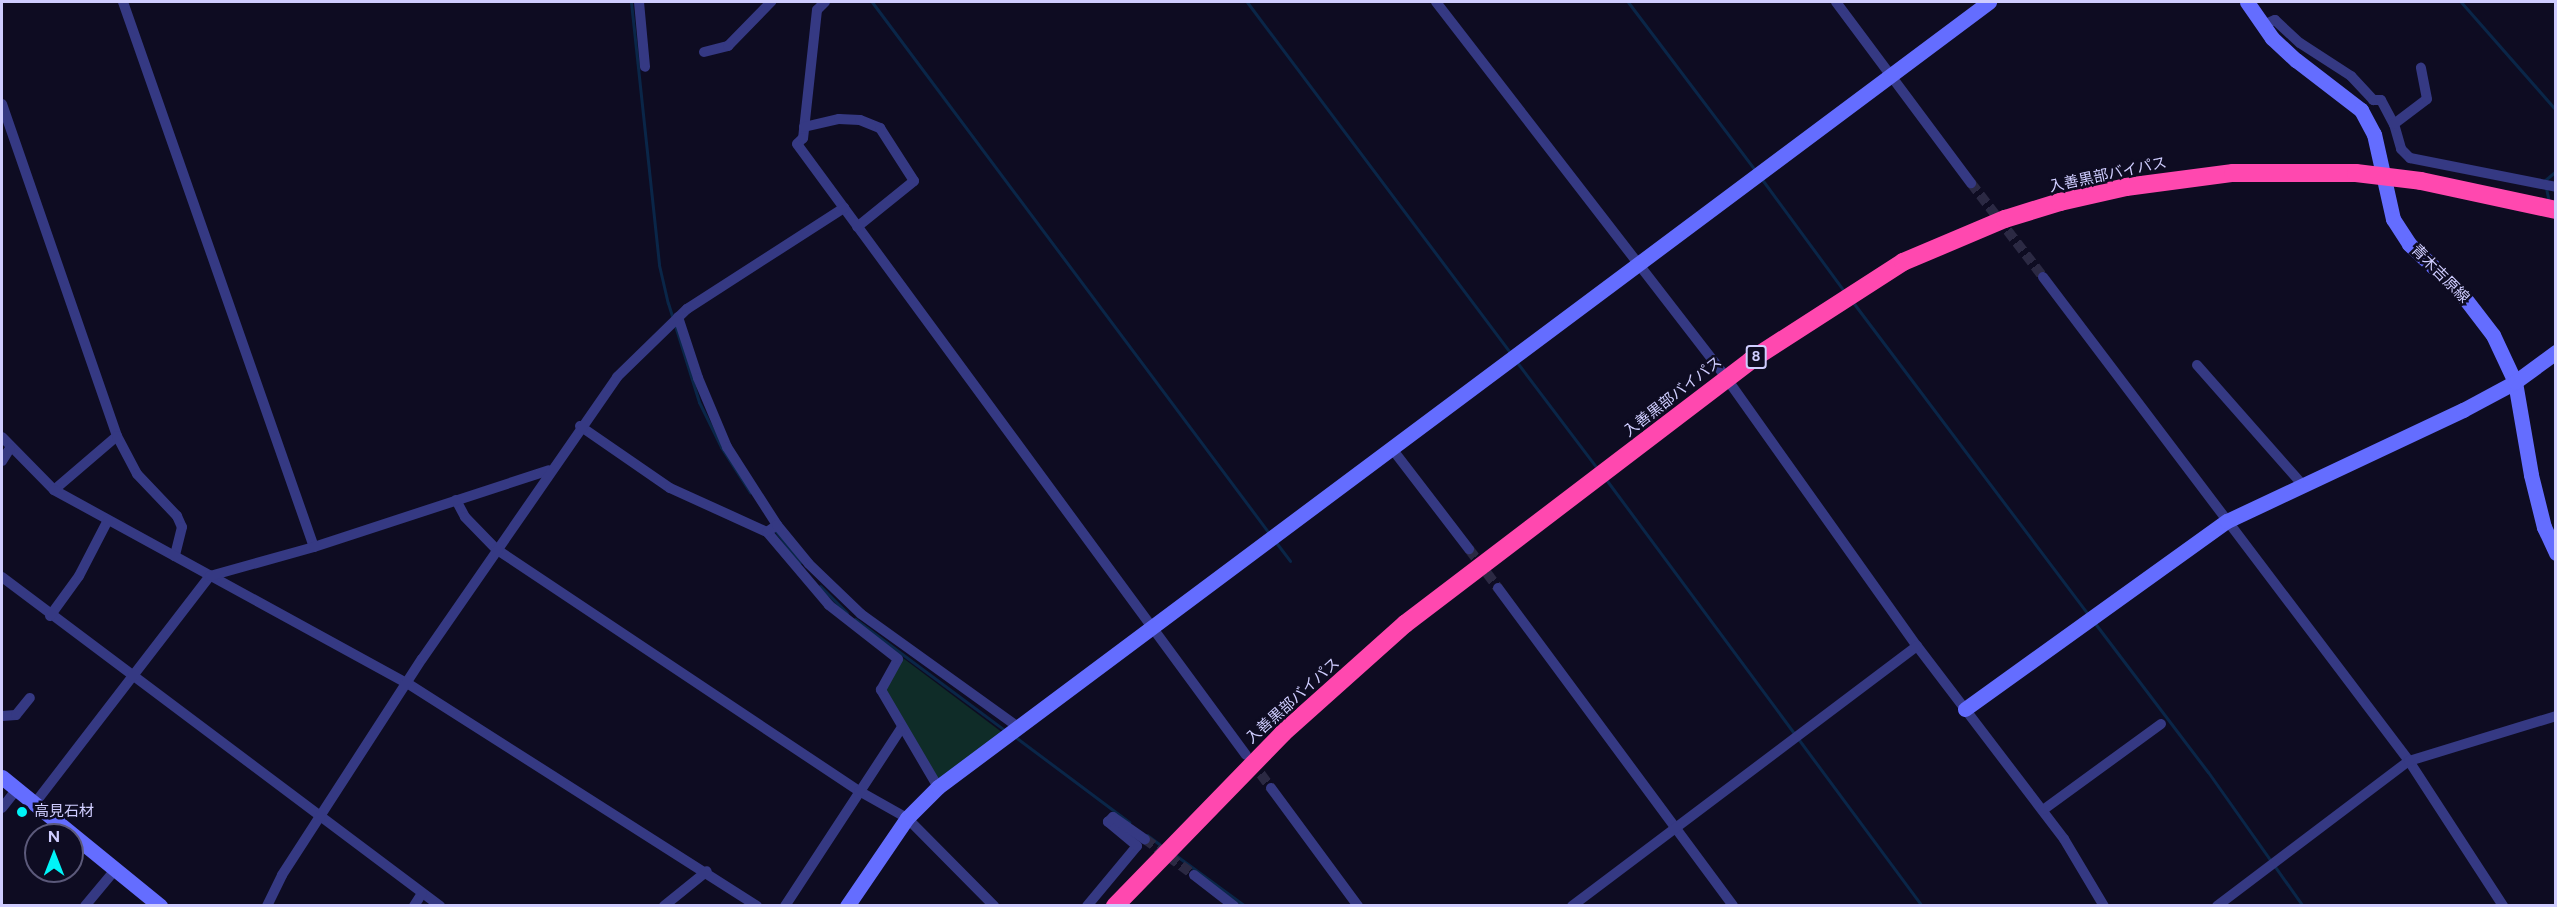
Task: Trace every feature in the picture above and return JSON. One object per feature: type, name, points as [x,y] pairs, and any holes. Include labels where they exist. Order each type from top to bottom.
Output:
[{"type":"highway","name":"入善黒部バイパス","points":[[1115,906],[1283,733],[1405,624],[1727,379],[1852,292],[1903,262],[2005,219],[2061,202],[2126,187],[2233,173],[2313,171],[2385,177],[2431,183],[2556,210]]},
{"type":"street","points":[[123,2],[314,547]]},
{"type":"street","points":[[639,2],[645,66]]},
{"type":"street","points":[[704,52],[728,46],[771,2]]},
{"type":"street","points":[[823,2],[817,10],[803,138],[797,144],[1154,625],[1246,754]]},
{"type":"street","points":[[1436,2],[1727,379],[1917,646],[2043,810],[2104,906]]},
{"type":"street","points":[[1836,2],[1971,183]]},
{"type":"street","points":[[847,906],[907,818],[938,787],[1393,450],[1636,264],[1989,2]]},
{"type":"street","name":"青木吉原線","points":[[2247,2],[2264,25],[2296,60],[2361,110],[2374,134],[2393,219],[2409,244],[2478,313],[2515,382],[2531,475],[2544,527],[2556,554]]},
{"type":"street","points":[[2264,25],[2275,20],[2300,43],[2351,76],[2373,100],[2381,100],[2394,124],[2402,149],[2410,158],[2556,187]]},
{"type":"street","points":[[2394,124],[2427,99],[2421,68]]},
{"type":"street","points":[[2,104],[117,436],[137,474],[177,516],[182,527],[175,556]]},
{"type":"street","points":[[804,126],[839,120],[861,120],[880,128],[914,181],[857,227]]},
{"type":"street","points":[[267,906],[319,818],[407,683],[549,470],[617,376],[678,317],[844,208]]},
{"type":"street","points":[[2043,277],[2409,761],[2503,906]]},
{"type":"street","points":[[678,317],[698,378],[727,447],[777,525],[809,564],[861,614],[1018,727]]},
{"type":"street","points":[[1965,709],[2227,521],[2301,483],[2515,382],[2556,352]]},
{"type":"street","points":[[2197,365],[2301,483]]},
{"type":"street","points":[[580,426],[670,488],[767,532],[829,605],[898,659],[881,690],[901,729],[938,787]]},
{"type":"street","points":[[54,490],[117,436]]},
{"type":"street","points":[[2,437],[10,448],[54,490],[407,683],[707,871],[758,906]]},
{"type":"street","points":[[2,461],[10,448]]},
{"type":"street","points":[[1393,450],[1469,549]]},
{"type":"street","points":[[35,803],[210,576],[314,547],[549,470]]},
{"type":"street","points":[[456,500],[465,517],[496,549],[859,791],[907,818],[994,906]]},
{"type":"street","points":[[50,616],[79,576],[108,520]]},
{"type":"street","points":[[767,532],[777,525]]},
{"type":"street","points":[[2,577],[132,678],[440,906]]},
{"type":"street","points":[[1498,588],[1733,906]]},
{"type":"street","points":[[1572,906],[1917,646]]},
{"type":"street","points":[[2,716],[16,715],[30,698]]},
{"type":"street","points":[[2217,906],[2409,761],[2556,716]]},
{"type":"street","points":[[2043,810],[2161,724]]},
{"type":"street","points":[[785,906],[901,729]]},
{"type":"street","points":[[2,777],[159,906]]},
{"type":"street","points":[[1271,788],[1358,906]]},
{"type":"street","points":[[2,808],[16,789]]},
{"type":"street","points":[[1087,906],[1137,846],[1108,822],[1113,817],[1145,839]]},
{"type":"street","points":[[85,906],[115,870]]},
{"type":"street","points":[[664,906],[707,871]]},
{"type":"street","points":[[1194,875],[1234,906]]},
{"type":"street","points":[[414,906],[422,893]]},
{"type":"green space","points":[[903,658],[1003,733],[938,781],[884,690]]},
{"type":"waterway","points":[[631,2],[659,265],[668,303],[699,402],[721,447],[750,492]]},
{"type":"waterway","points":[[872,2],[1269,533]]},
{"type":"waterway","points":[[1247,2],[1511,353]]},
{"type":"waterway","points":[[1628,2],[1755,170]]},
{"type":"waterway","points":[[2461,2],[2556,110]]},
{"type":"waterway","points":[[2544,181],[2556,171]]},
{"type":"waterway","points":[[1761,178],[1844,291]]},
{"type":"waterway","points":[[2546,188],[2549,202]]},
{"type":"waterway","points":[[1852,301],[2088,614]]},
{"type":"waterway","points":[[1516,361],[1597,468]]},
{"type":"waterway","points":[[1605,478],[1922,906]]},
{"type":"waterway","points":[[775,530],[800,563]]},
{"type":"waterway","points":[[1275,541],[1290,561]]},
{"type":"waterway","points":[[820,586],[847,613]]},
{"type":"waterway","points":[[855,619],[1006,731]]},
{"type":"waterway","points":[[2094,622],[2208,772],[2303,906]]},
{"type":"waterway","points":[[1014,736],[1129,822]]},
{"type":"waterway","points":[[1147,835],[1163,847]]},
{"type":"waterway","points":[[1174,854],[1245,906]]},
{"type":"tunnel","points":[[1971,183],[2043,277]]},
{"type":"tunnel","points":[[1469,549],[1498,588]]},
{"type":"tunnel","points":[[1252,762],[1271,788]]},
{"type":"tunnel","points":[[1145,839],[1194,875]]},
{"type":"place","name":"高見石材","points":[[22,812]]}]
